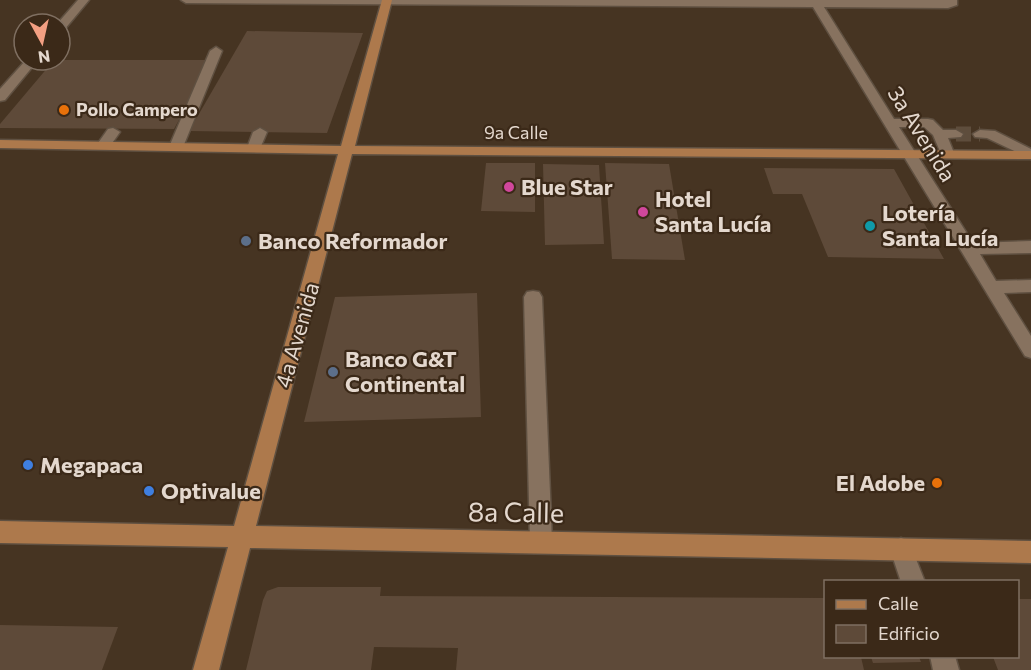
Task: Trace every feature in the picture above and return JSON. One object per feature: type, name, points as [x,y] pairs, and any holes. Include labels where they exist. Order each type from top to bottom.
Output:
[{"type":"main road","name":"4a Avenida","points":[[206,670],[316,271],[387,2]]},
{"type":"main road","name":"9a Calle","points":[[0,144],[347,150],[1031,155]]},
{"type":"main road","name":"8a Calle","points":[[0,532],[1031,552]]},
{"type":"street","points":[[72,14],[84,0]]},
{"type":"street","points":[[186,0],[948,5],[953,3],[952,0]]},
{"type":"street","name":"3a Avenida","points":[[816,3],[1031,351]]},
{"type":"street","points":[[176,147],[216,51]]},
{"type":"street","points":[[0,97],[22,72]]},
{"type":"street","points":[[890,123],[928,123],[939,134],[947,153]]},
{"type":"street","points":[[103,146],[113,132]]},
{"type":"street","points":[[254,148],[260,132]]},
{"type":"street","points":[[939,134],[956,134]]},
{"type":"street","points":[[980,134],[990,134],[1031,155]]},
{"type":"street","points":[[968,249],[1031,248]]},
{"type":"street","points":[[992,287],[1031,286]]},
{"type":"street","points":[[533,297],[541,542]]},
{"type":"street","points":[[901,549],[912,580]]},
{"type":"building","points":[[247,31],[363,33],[327,133],[189,131]]},
{"type":"building","points":[[72,60],[212,60],[174,129],[0,128],[0,124],[44,72],[72,72]]},
{"type":"building","name":"Blue Star","points":[[486,163],[535,163],[535,212],[481,211]]},
{"type":"building","name":"Hotel Santa Lucía","points":[[605,163],[669,164],[685,260],[612,259]]},
{"type":"building","points":[[543,164],[599,165],[604,244],[545,245]]},
{"type":"building","name":"Lotería Santa Lucía","points":[[764,168],[894,169],[944,259],[828,257],[802,194],[773,194]]},
{"type":"building","points":[[477,293],[481,417],[304,422],[335,297]]},
{"type":"building","points":[[278,587],[381,587],[380,596],[824,598],[824,658],[861,658],[864,670],[456,670],[458,648],[374,647],[371,670],[246,670],[267,591]]},
{"type":"building","points":[[1019,599],[1031,599],[1031,670],[998,670],[993,658],[1019,658]]},
{"type":"building","points":[[0,625],[118,627],[102,670],[0,670]]},
{"type":"building","points":[[871,658],[919,658],[921,662],[873,663]]},
{"type":"tunnel","points":[[956,134],[980,134]]},
{"type":"place","name":"Pollo Campero","points":[[64,110]]},
{"type":"place","name":"Blue Star","points":[[509,187]]},
{"type":"place","name":"Hotel Santa Lucía","points":[[643,212]]},
{"type":"place","name":"Lotería Santa Lucía","points":[[870,226]]},
{"type":"place","name":"Banco Reformador","points":[[246,241]]},
{"type":"place","name":"Banco G&T Continental","points":[[333,372]]},
{"type":"place","name":"Megapaca","points":[[28,465]]},
{"type":"place","name":"El Adobe","points":[[937,483]]},
{"type":"place","name":"Optivalue","points":[[149,491]]}]
